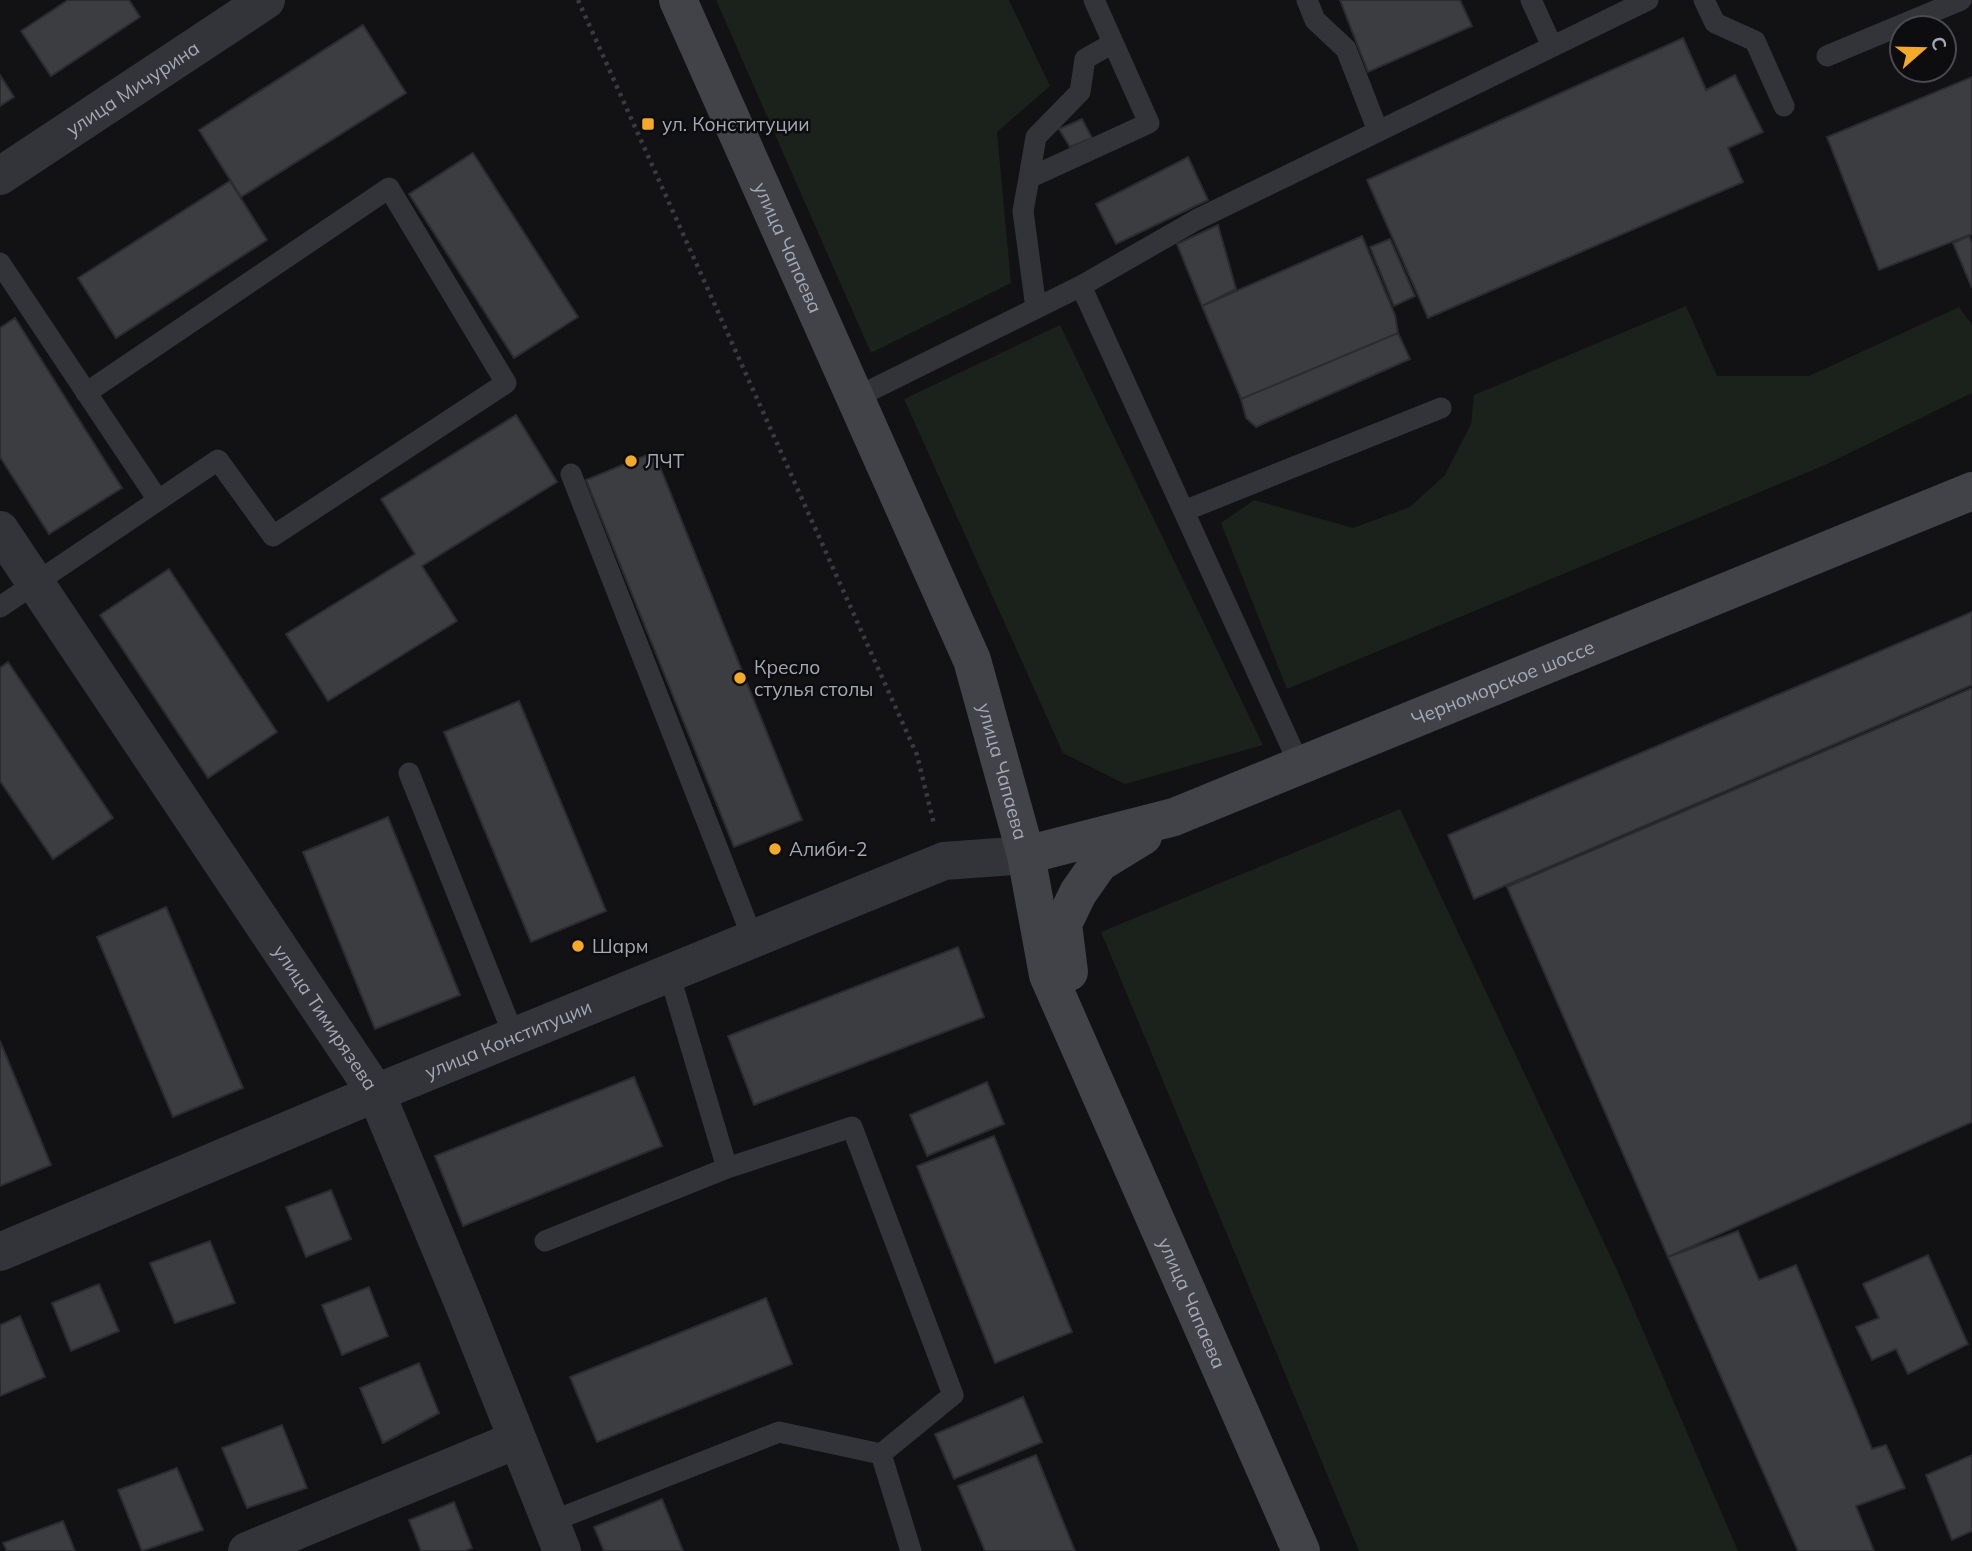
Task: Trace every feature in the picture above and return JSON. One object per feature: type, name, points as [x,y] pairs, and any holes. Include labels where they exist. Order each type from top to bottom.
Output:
[{"type":"main road","name":"улица Чапаева","points":[[678,0],[972,660],[1026,855],[1048,975],[1301,1551]]},
{"type":"main road","name":"Черноморское шоссе","points":[[1026,855],[1174,817],[1972,491]]},
{"type":"main road","points":[[1116,1130],[1098,1056],[1068,970],[1063,924],[1078,893],[1099,863],[1174,817]]},
{"type":"street","name":"улица Мичурина","points":[[0,176],[266,0]]},
{"type":"street","name":"улица Тимирязева","points":[[0,530],[376,1093],[556,1536]]},
{"type":"street","name":"улица Конституции","points":[[0,1252],[376,1093],[944,861],[1026,855]]},
{"type":"street","points":[[247,1551],[516,1440]]},
{"type":"lane","points":[[1029,178],[1149,123],[1094,0]]},
{"type":"lane","points":[[1307,0],[1315,20],[1346,49],[1378,131]]},
{"type":"lane","points":[[1531,0],[1552,47]]},
{"type":"lane","points":[[855,398],[1081,286],[1196,220],[1648,0]]},
{"type":"lane","points":[[1704,0],[1715,23],[1755,41],[1784,106]]},
{"type":"lane","points":[[1827,56],[1961,0]]},
{"type":"lane","points":[[1036,308],[1023,211],[1037,137],[1080,92],[1085,59],[1113,43]]},
{"type":"lane","points":[[0,607],[218,460],[273,536],[506,383],[389,188],[86,393]]},
{"type":"lane","points":[[0,263],[158,500]]},
{"type":"lane","points":[[1081,286],[1300,766]]},
{"type":"lane","points":[[1184,511],[1441,408]]},
{"type":"lane","points":[[570,474],[753,939]]},
{"type":"lane","points":[[409,772],[514,1037]]},
{"type":"lane","points":[[669,973],[727,1168]]},
{"type":"lane","points":[[545,1241],[727,1168],[852,1127],[953,1395],[881,1454]]},
{"type":"lane","points":[[556,1536],[779,1432],[881,1454]]},
{"type":"lane","points":[[881,1454],[911,1551]]},
{"type":"path","points":[[578,0],[917,755],[944,861]]},
{"type":"shaded area","points":[[716,0],[1009,0],[1050,86],[997,132],[1011,283],[871,353]]},
{"type":"shaded area","points":[[1686,306],[1717,376],[1809,376],[1959,307],[1972,325],[1972,393],[1825,465],[1287,689],[1221,523],[1254,500],[1353,528],[1410,507],[1445,475],[1471,424],[1474,395]]},
{"type":"shaded area","points":[[1060,325],[1263,745],[1125,784],[1063,753],[904,399]]},
{"type":"shaded area","points":[[1400,809],[1617,1270],[1738,1551],[1359,1551],[1101,932]]},
{"type":"building","points":[[68,0],[129,0],[140,17],[51,76],[21,31]]},
{"type":"building","points":[[1340,0],[1460,0],[1472,26],[1368,72]]},
{"type":"building","points":[[363,25],[406,93],[241,197],[199,130]]},
{"type":"building","points":[[1683,38],[1706,90],[1735,75],[1763,132],[1728,148],[1743,182],[1428,318],[1367,180]]},
{"type":"building","points":[[0,75],[14,97],[0,106]]},
{"type":"building","points":[[1972,77],[1972,234],[1879,270],[1827,137]]},
{"type":"building","points":[[1082,119],[1092,138],[1070,147],[1059,129]]},
{"type":"building","points":[[473,153],[578,317],[514,358],[409,194]]},
{"type":"building","points":[[1188,157],[1208,200],[1116,244],[1096,204]]},
{"type":"building","points":[[230,181],[267,240],[116,338],[78,278]]},
{"type":"building","points":[[1218,225],[1236,289],[1202,306],[1177,244]]},
{"type":"building","points":[[1362,236],[1395,315],[1398,333],[1241,399],[1202,306]]},
{"type":"building","points":[[1969,236],[1972,243],[1972,288],[1953,243]]},
{"type":"building","points":[[1390,239],[1415,296],[1394,306],[1370,247]]},
{"type":"building","points":[[15,318],[122,488],[49,534],[0,457],[0,328]]},
{"type":"building","points":[[1398,333],[1410,359],[1256,427],[1246,418],[1241,399]]},
{"type":"building","points":[[516,415],[557,482],[422,566],[457,621],[328,701],[286,634],[415,554],[381,499]]},
{"type":"building","points":[[654,452],[802,820],[734,847],[586,480]]},
{"type":"building","points":[[169,569],[277,732],[208,778],[100,615]]},
{"type":"building","points":[[1972,612],[1972,685],[1474,899],[1448,835]]},
{"type":"building","points":[[8,662],[113,818],[53,859],[0,781],[0,668]]},
{"type":"building","points":[[1972,688],[1972,1122],[1668,1257],[1507,887]]},
{"type":"building","points":[[519,701],[606,911],[531,942],[444,732]]},
{"type":"building","points":[[388,817],[460,995],[375,1029],[303,852]]},
{"type":"building","points":[[166,907],[243,1088],[173,1117],[97,937]]},
{"type":"building","points":[[958,947],[984,1017],[754,1105],[728,1036]]},
{"type":"building","points":[[0,1041],[51,1165],[0,1186]]},
{"type":"building","points":[[634,1077],[662,1146],[463,1226],[435,1156]]},
{"type":"building","points":[[987,1082],[1004,1124],[927,1156],[910,1115]]},
{"type":"building","points":[[994,1136],[1072,1332],[995,1363],[917,1166]]},
{"type":"building","points":[[331,1190],[351,1239],[306,1257],[286,1207]]},
{"type":"building","points":[[1738,1231],[1759,1280],[1796,1265],[1872,1449],[1886,1445],[1905,1488],[1856,1506],[1874,1551],[1798,1551],[1668,1257]]},
{"type":"building","points":[[210,1241],[235,1303],[175,1323],[150,1263]]},
{"type":"building","points":[[1928,1255],[1968,1344],[1908,1374],[1896,1349],[1872,1360],[1856,1327],[1879,1318],[1863,1284]]},
{"type":"building","points":[[99,1284],[119,1331],[71,1351],[52,1303]]},
{"type":"building","points":[[369,1287],[388,1336],[342,1355],[322,1305]]},
{"type":"building","points":[[766,1298],[792,1364],[597,1442],[570,1377]]},
{"type":"building","points":[[20,1316],[45,1377],[0,1396],[0,1325]]},
{"type":"building","points":[[419,1363],[439,1413],[383,1443],[360,1388]]},
{"type":"building","points":[[1023,1397],[1042,1442],[954,1479],[935,1434]]},
{"type":"building","points":[[282,1425],[307,1488],[247,1508],[222,1448]]},
{"type":"building","points":[[1036,1455],[1075,1551],[985,1551],[958,1486]]},
{"type":"building","points":[[1972,1455],[1972,1531],[1952,1540],[1926,1475]]},
{"type":"building","points":[[177,1468],[203,1530],[142,1551],[118,1490]]},
{"type":"building","points":[[662,1499],[683,1551],[604,1551],[594,1527]]},
{"type":"building","points":[[454,1502],[472,1548],[465,1551],[421,1551],[409,1520]]},
{"type":"building","points":[[63,1521],[75,1551],[7,1551],[3,1543]]},
{"type":"place","name":"ул. Конституции","points":[[648,124]]},
{"type":"place","name":"ЛЧТ","points":[[631,461]]},
{"type":"place","name":"Кресло стулья столы","points":[[740,678]]},
{"type":"place","name":"Алиби-2","points":[[775,849]]},
{"type":"place","name":"Шарм","points":[[578,946]]}]
